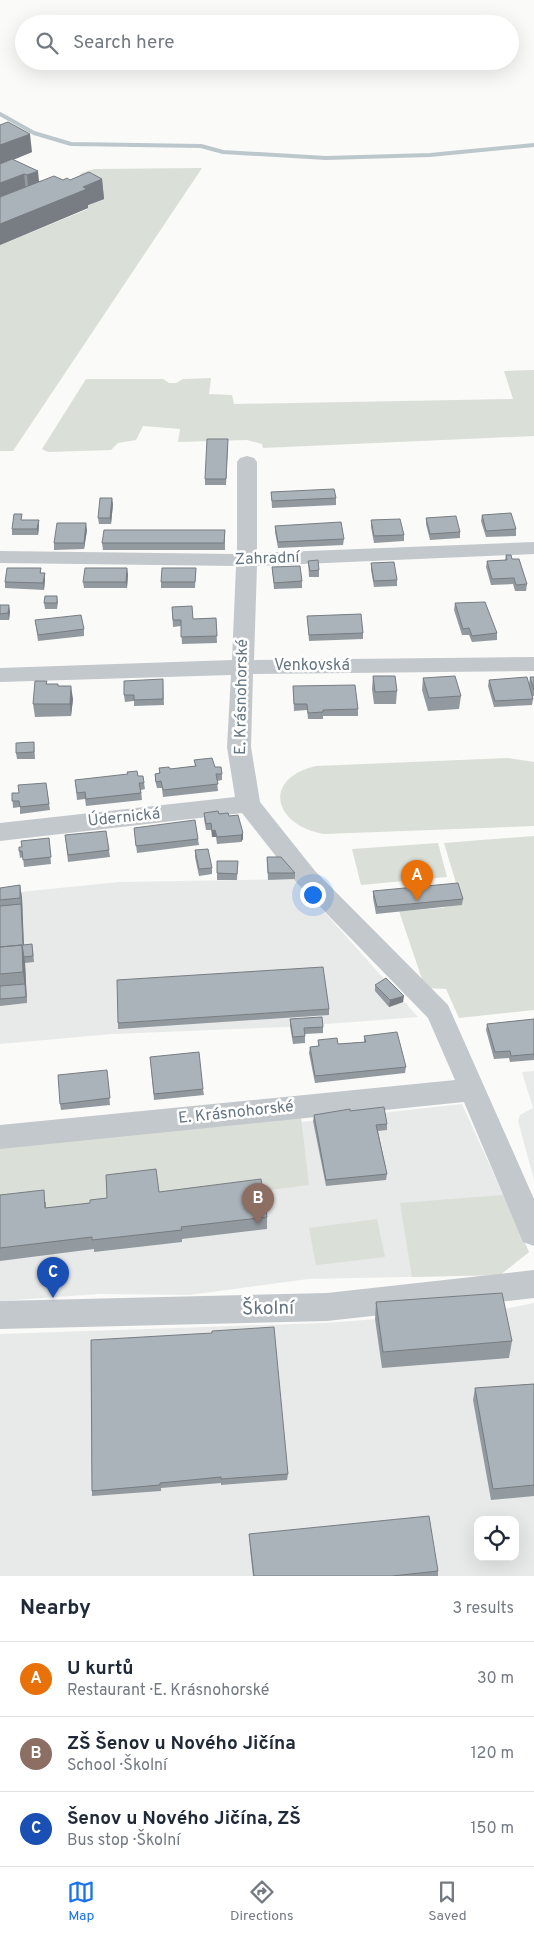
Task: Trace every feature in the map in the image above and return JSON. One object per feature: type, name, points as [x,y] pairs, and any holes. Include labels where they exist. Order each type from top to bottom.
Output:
[{"type":"street","name":"E. Krásnohorské","points":[[247,462],[247,560],[238,747],[248,804],[306,877],[439,1012],[534,1232]]},
{"type":"street","name":"Zahradní","points":[[0,557],[247,560],[534,548]]},
{"type":"street","name":"Venkovská","points":[[0,675],[242,666],[534,664]]},
{"type":"street","name":"Údernická","points":[[0,832],[248,804]]},
{"type":"street","name":"E. Krásnohorské","points":[[0,1137],[473,1090]]},
{"type":"street","name":"Školní","points":[[0,1315],[327,1307],[534,1284]]},
{"type":"shaded area","points":[[202,168],[13,451],[0,451],[0,245],[88,209],[78,179],[81,173],[94,169]]},
{"type":"shaded area","points":[[534,370],[534,436],[263,448],[262,444],[247,440],[178,442],[180,429],[143,426],[136,440],[118,443],[111,450],[48,452],[42,449],[86,379],[163,379],[169,383],[176,383],[183,379],[211,378],[209,394],[232,395],[234,404],[513,399],[504,371]]},
{"type":"shaded area","points":[[508,758],[534,762],[534,826],[324,834],[307,829],[294,822],[285,812],[281,802],[281,791],[287,781],[299,772],[316,766]]},
{"type":"shaded area","points":[[534,836],[534,1010],[459,1018],[446,989],[425,988],[399,911],[442,908],[462,903],[444,843]]},
{"type":"shaded area","points":[[438,843],[447,877],[361,885],[352,849]]},
{"type":"shaded area","points":[[295,879],[418,1017],[288,1027],[112,1034],[0,1044],[0,894],[119,882]]},
{"type":"shaded area","points":[[534,1071],[534,1180],[518,1121],[520,1115],[533,1108],[522,1072]]},
{"type":"shaded area","points":[[462,1104],[529,1252],[500,1275],[308,1279],[189,1295],[100,1294],[0,1301],[0,1148],[301,1117],[301,1122]]},
{"type":"shaded area","points":[[301,1117],[309,1185],[109,1210],[0,1207],[0,1148]]},
{"type":"shaded area","points":[[503,1195],[529,1252],[500,1275],[412,1277],[400,1203]]},
{"type":"shaded area","points":[[377,1219],[385,1257],[316,1265],[309,1228]]},
{"type":"shaded area","points":[[534,1303],[534,1576],[0,1576],[0,1334],[324,1323],[500,1310]]},
{"type":"building","points":[[8,122],[30,134],[0,145],[0,125]]},
{"type":"building","points":[[12,159],[38,171],[0,183],[0,164]]},
{"type":"building","points":[[89,172],[102,179],[83,187],[87,189],[0,224],[0,197],[54,176],[63,180],[67,178],[70,180]]},
{"type":"building","points":[[207,439],[228,439],[226,479],[205,479]]},
{"type":"building","points":[[334,489],[336,498],[272,501],[271,492]]},
{"type":"building","points":[[100,498],[112,498],[110,518],[98,518]]},
{"type":"building","points":[[511,513],[516,529],[486,531],[482,515]]},
{"type":"building","points":[[14,514],[22,514],[21,520],[39,520],[37,529],[12,529]]},
{"type":"building","points":[[456,516],[460,532],[430,534],[426,518]]},
{"type":"building","points":[[400,519],[404,535],[374,536],[371,520]]},
{"type":"building","points":[[341,522],[344,539],[278,542],[275,526]]},
{"type":"building","points":[[57,523],[86,523],[84,543],[54,543]]},
{"type":"building","points":[[104,530],[225,530],[224,543],[102,543]]},
{"type":"building","points":[[506,555],[511,555],[512,559],[519,559],[527,584],[516,585],[514,578],[492,579],[487,561],[507,560]]},
{"type":"building","points":[[318,560],[319,570],[310,571],[308,561]]},
{"type":"building","points":[[394,562],[397,580],[374,581],[371,563]]},
{"type":"building","points":[[300,566],[302,581],[274,583],[272,567]]},
{"type":"building","points":[[7,568],[41,568],[40,573],[45,573],[43,583],[5,582]]},
{"type":"building","points":[[85,568],[127,568],[126,582],[83,582]]},
{"type":"building","points":[[162,568],[196,568],[195,582],[161,582]]},
{"type":"building","points":[[45,596],[57,596],[57,603],[44,603]]},
{"type":"building","points":[[485,602],[497,633],[472,636],[469,628],[463,629],[455,603]]},
{"type":"building","points":[[0,605],[9,605],[8,613],[0,614]]},
{"type":"building","points":[[192,606],[193,619],[216,618],[217,636],[181,637],[181,620],[173,620],[172,607]]},
{"type":"building","points":[[361,614],[363,633],[309,635],[307,616]]},
{"type":"building","points":[[81,615],[84,629],[38,635],[35,620]]},
{"type":"building","points":[[373,676],[395,676],[397,691],[375,692]]},
{"type":"building","points":[[455,676],[461,696],[429,698],[423,678]]},
{"type":"building","points":[[527,677],[533,699],[495,701],[489,680]]},
{"type":"building","points":[[530,677],[534,677],[534,690]]},
{"type":"building","points":[[163,679],[163,699],[134,700],[134,695],[124,695],[124,681]]},
{"type":"building","points":[[35,681],[47,681],[46,684],[58,684],[58,686],[71,686],[70,704],[33,704]]},
{"type":"building","points":[[355,685],[358,709],[323,710],[323,712],[308,713],[307,704],[294,704],[293,686]]},
{"type":"building","points":[[34,742],[34,752],[16,753],[16,743]]},
{"type":"building","points":[[212,758],[215,767],[221,767],[222,774],[216,774],[218,784],[163,790],[161,781],[156,782],[155,774],[160,773],[159,768],[169,767],[170,769],[196,766],[194,760]]},
{"type":"building","points":[[137,771],[138,776],[143,776],[144,783],[139,783],[141,793],[86,799],[85,792],[77,793],[75,780],[128,774],[127,772]]},
{"type":"building","points":[[46,783],[49,804],[20,807],[19,801],[12,801],[12,793],[19,793],[18,785]]},
{"type":"building","points":[[218,811],[219,814],[228,813],[229,816],[238,815],[243,833],[241,835],[217,837],[215,830],[212,831],[211,823],[206,824],[204,813]]},
{"type":"building","points":[[195,820],[198,839],[136,846],[134,828]]},
{"type":"building","points":[[106,831],[109,850],[68,855],[65,835]]},
{"type":"building","points":[[49,838],[51,857],[23,860],[22,851],[19,851],[19,847],[22,847],[21,841]]},
{"type":"building","points":[[208,849],[212,868],[199,869],[195,850]]},
{"type":"building","points":[[267,857],[281,857],[295,873],[268,873]]},
{"type":"building","points":[[217,861],[238,861],[237,874],[217,873]]},
{"type":"building","points":[[458,883],[463,899],[377,907],[373,891]]},
{"type":"building","points":[[20,885],[20,898],[0,900],[0,888]]},
{"type":"building","points":[[21,904],[23,945],[32,944],[33,956],[24,957],[22,945],[0,947],[0,906]]},
{"type":"building","points":[[22,945],[23,972],[0,974],[0,947]]},
{"type":"building","points":[[323,967],[329,1009],[118,1023],[117,980]]},
{"type":"building","points":[[386,978],[404,996],[390,1000],[375,985]]},
{"type":"building","points":[[25,984],[26,997],[0,999],[0,986]]},
{"type":"building","points":[[322,1017],[323,1027],[304,1028],[305,1036],[293,1037],[290,1019]]},
{"type":"building","points":[[534,1019],[534,1054],[511,1056],[510,1051],[495,1052],[487,1024]]},
{"type":"building","points":[[397,1032],[406,1067],[315,1076],[310,1047],[319,1046],[318,1040],[337,1038],[338,1044],[366,1042],[364,1036]]},
{"type":"building","points":[[199,1052],[203,1089],[154,1094],[150,1057]]},
{"type":"building","points":[[107,1070],[110,1098],[60,1104],[58,1075]]},
{"type":"building","points":[[384,1107],[387,1124],[376,1125],[387,1174],[326,1180],[314,1115],[350,1109],[350,1111]]},
{"type":"building","points":[[156,1169],[159,1192],[261,1179],[267,1217],[181,1227],[182,1230],[92,1240],[92,1237],[0,1248],[0,1195],[44,1190],[45,1208],[90,1203],[90,1200],[107,1198],[106,1175]]},
{"type":"building","points":[[502,1293],[512,1341],[383,1352],[376,1302]]},
{"type":"building","points":[[274,1327],[288,1474],[221,1479],[221,1477],[92,1491],[91,1340],[212,1333],[212,1331]]},
{"type":"building","points":[[534,1384],[534,1485],[493,1489],[475,1388]]},
{"type":"building","points":[[429,1516],[438,1571],[392,1576],[254,1576],[249,1534]]},
{"type":"waterway","points":[[0,114],[34,133],[71,144],[201,146],[223,152],[326,158],[430,155],[534,145]]},
{"type":"place","name":"U kurtů","points":[[417,901]]},
{"type":"place","name":"ZŠ Šenov u Nového Jičína","points":[[258,1224]]},
{"type":"place","name":"Šenov u Nového Jičína, ZŠ","points":[[53,1298]]}]
